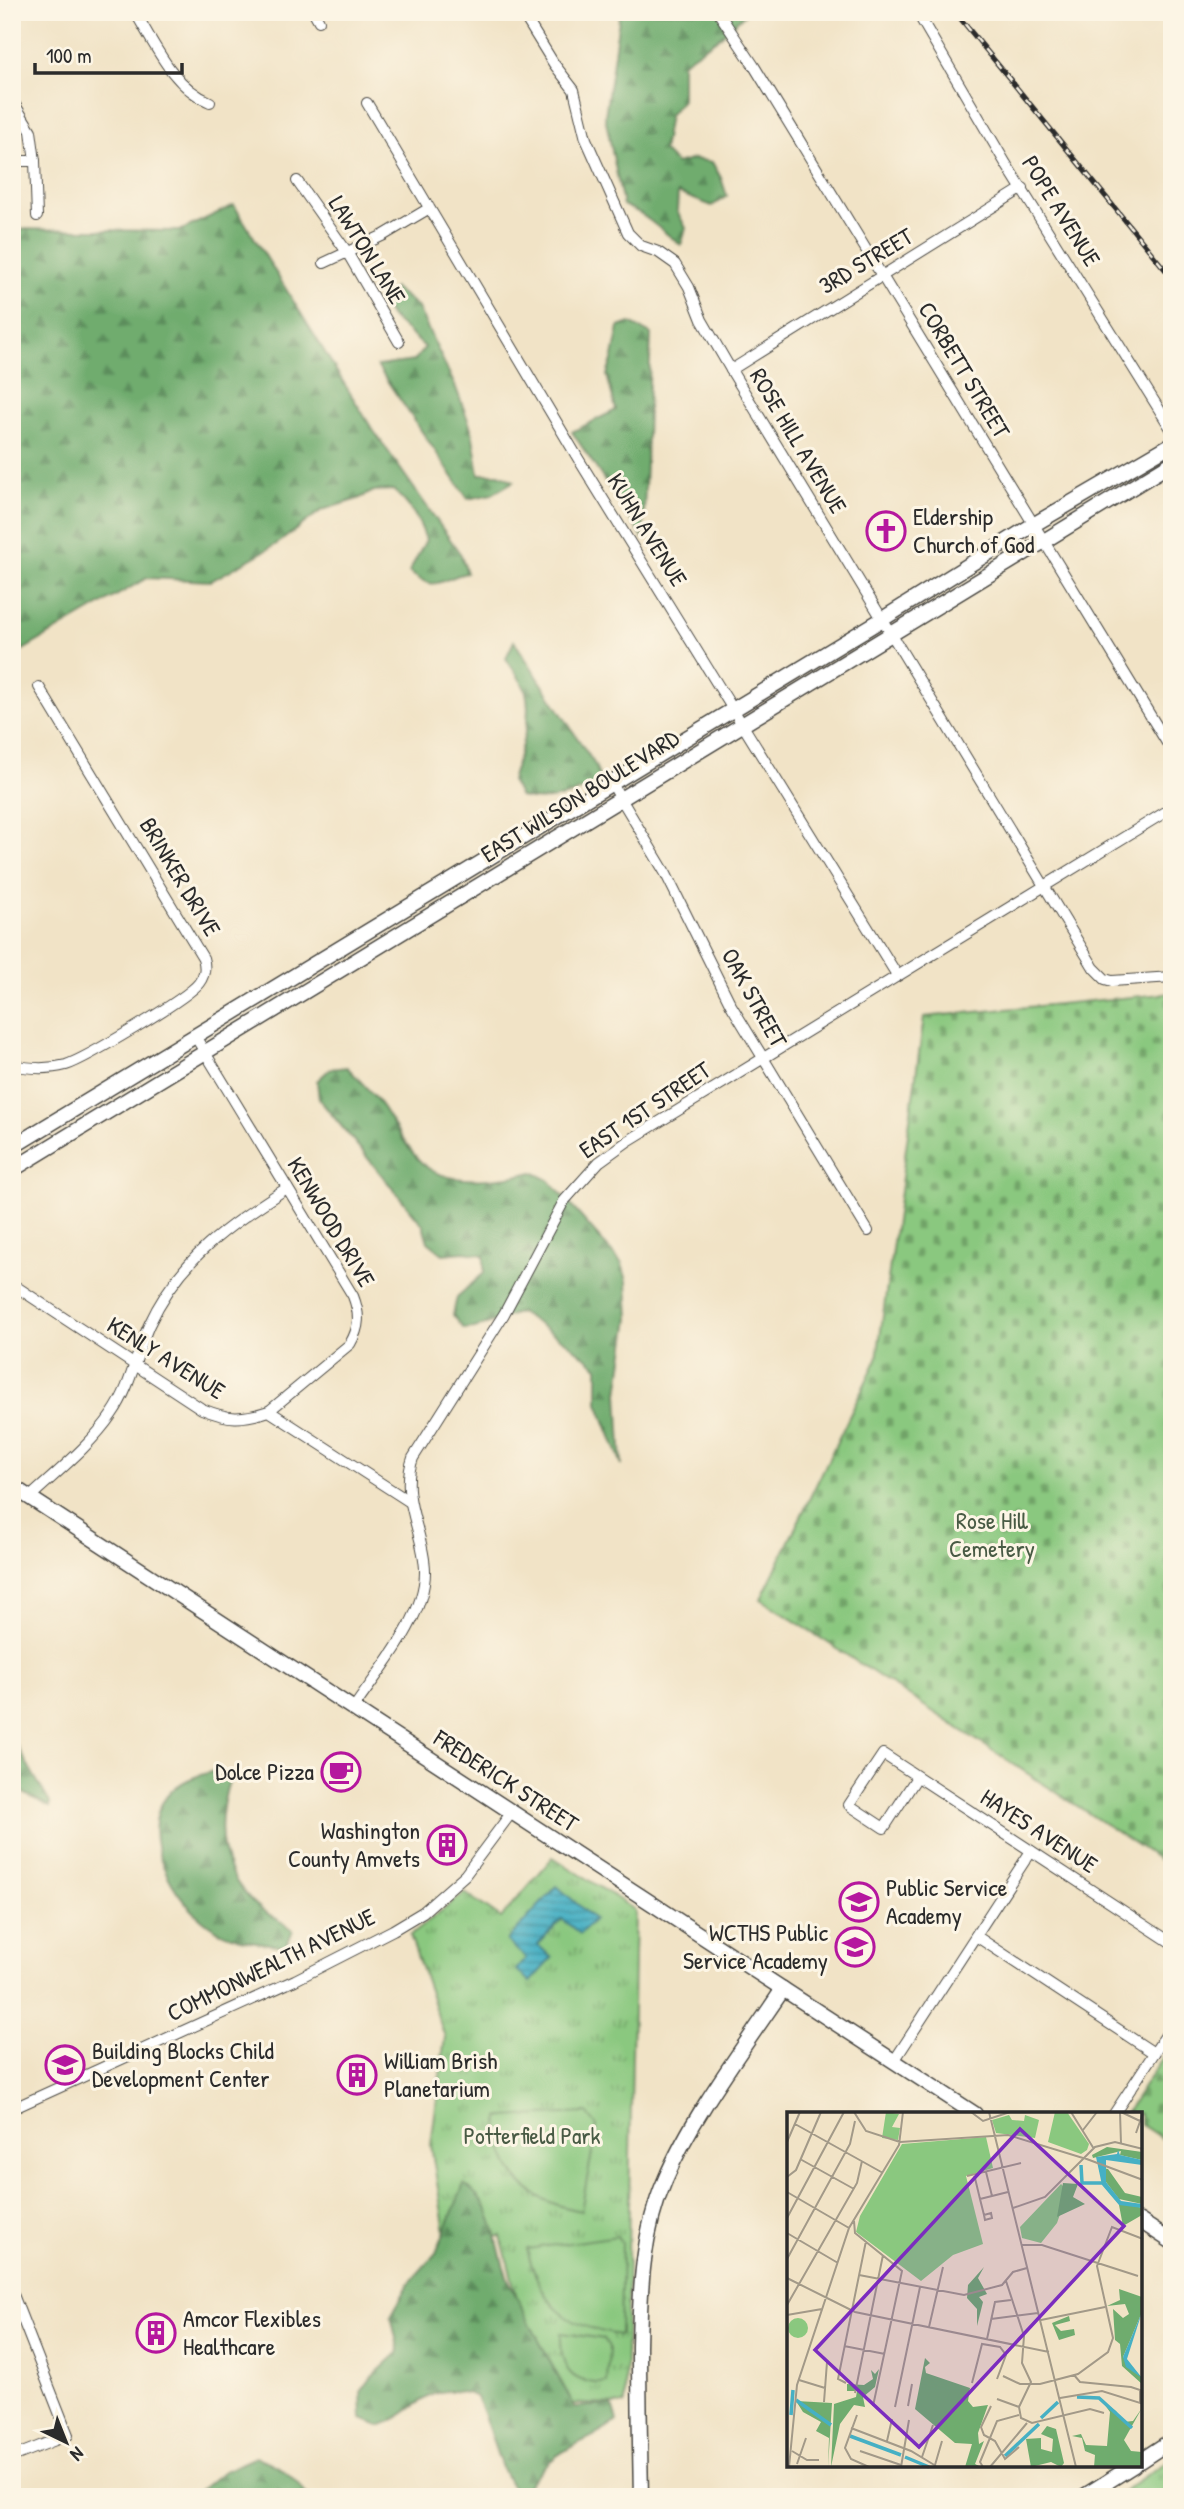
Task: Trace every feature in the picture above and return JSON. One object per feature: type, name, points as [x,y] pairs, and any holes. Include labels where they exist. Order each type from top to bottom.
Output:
[{"type":"main road","name":"EAST WILSON BOULEVARD","points":[[12,1147],[1033,525],[1172,444]]},
{"type":"main road","name":"EAST WILSON BOULEVARD","points":[[12,1170],[1172,463]]},
{"type":"main road","name":"FREDERICK STREET","points":[[12,1486],[973,2112]]},
{"type":"main road","points":[[641,2497],[639,2391],[642,2269],[654,2210],[664,2180],[679,2151],[713,2094],[783,1989]]},
{"type":"main road","points":[[1142,2222],[1172,2242]]},
{"type":"main road","points":[[1142,2460],[1172,2440]]},
{"type":"main road","points":[[1083,2497],[1131,2467]]},
{"type":"street","points":[[135,12],[178,80],[210,102]]},
{"type":"street","name":"ROSE HILL AVENUE","points":[[522,12],[554,65],[574,90],[581,127],[628,233],[641,246],[658,252],[675,264],[689,287],[702,320],[731,370],[1094,968],[1105,979],[1118,982],[1172,977]]},
{"type":"street","name":"CORBETT STREET","points":[[718,12],[754,66],[1172,751]]},
{"type":"street","name":"POPE AVENUE","points":[[916,12],[1172,430]]},
{"type":"street","points":[[12,100],[31,131],[37,216]]},
{"type":"street","name":"KUHN AVENUE","points":[[367,103],[579,460],[897,975]]},
{"type":"street","points":[[12,161],[35,161]]},
{"type":"street","name":"LAWTON LANE","points":[[297,181],[347,252],[399,342]]},
{"type":"street","name":"3RD STREET","points":[[731,370],[1023,188]]},
{"type":"street","points":[[324,263],[384,235],[428,209]]},
{"type":"street","name":"BRINKER DRIVE","points":[[12,1065],[48,1069],[82,1058],[174,1003],[197,986],[206,968],[203,958],[39,687]]},
{"type":"street","name":"OAK STREET","points":[[611,782],[666,874],[714,975],[867,1231]]},
{"type":"street","name":"EAST 1ST STREET","points":[[353,1709],[409,1625],[421,1598],[424,1557],[408,1483],[413,1458],[499,1324],[553,1219],[576,1185],[599,1162],[628,1141],[1172,808]]},
{"type":"street","name":"KENWOOD DRIVE","points":[[195,1036],[353,1296],[358,1310],[359,1322],[350,1344],[269,1411]]},
{"type":"street","points":[[30,1497],[103,1426],[124,1394],[161,1302],[191,1261],[231,1224],[287,1188]]},
{"type":"street","name":"KENLY AVENUE","points":[[12,1284],[202,1409],[236,1419],[269,1411]]},
{"type":"street","points":[[269,1411],[410,1502]]},
{"type":"street","name":"HAYES AVENUE","points":[[917,1777],[884,1828],[849,1805],[883,1754],[1172,1943]]},
{"type":"street","name":"COMMONWEALTH AVENUE","points":[[12,2109],[295,1980],[423,1912],[464,1875],[512,1812]]},
{"type":"street","points":[[894,2061],[1031,1851]]},
{"type":"street","points":[[976,1936],[1154,2053]]},
{"type":"street","points":[[1117,2110],[1172,2026]]},
{"type":"street","points":[[12,2291],[68,2435],[12,2457]]},
{"type":"green space","points":[[620,12],[747,12],[721,36],[682,63],[682,100],[669,115],[663,151],[676,164],[694,159],[712,162],[727,196],[712,206],[678,193],[677,211],[686,228],[681,245],[640,213],[623,205],[605,116]]},
{"type":"green space","points":[[234,205],[371,427],[461,555],[467,573],[432,584],[409,572],[426,540],[420,525],[409,507],[393,490],[374,491],[322,510],[277,544],[211,581],[147,578],[23,650],[12,649],[12,229],[180,231]]},
{"type":"green space","points":[[394,288],[417,306],[456,388],[472,431],[479,474],[499,474],[514,481],[492,494],[468,499],[377,366],[414,361],[425,347],[391,317],[381,301]]},
{"type":"green space","points":[[630,323],[651,334],[643,538],[572,432],[616,410],[607,375],[619,327]]},
{"type":"green space","points":[[514,641],[595,765],[601,782],[552,799],[520,797],[511,781],[524,737],[528,703],[525,688],[506,658]]},
{"type":"green space","name":"Rose Hill Cemetery","points":[[1172,993],[1172,1868],[761,1599],[877,1359],[924,1017]]},
{"type":"green space","points":[[347,1067],[375,1097],[409,1148],[428,1168],[439,1174],[465,1179],[495,1179],[533,1172],[549,1180],[622,1264],[627,1281],[629,1318],[618,1393],[622,1465],[598,1403],[598,1367],[520,1312],[475,1328],[464,1329],[453,1315],[457,1297],[484,1273],[484,1255],[464,1252],[443,1254],[428,1242],[423,1225],[319,1099],[317,1081],[330,1069]]},
{"type":"green space","points":[[12,1738],[50,1803],[50,1807],[12,1787]]},
{"type":"green space","points":[[214,1771],[230,1778],[221,1832],[228,1865],[236,1881],[261,1909],[293,1930],[286,1947],[236,1938],[209,1925],[184,1900],[163,1866],[155,1829],[158,1812],[167,1796],[177,1786]]},
{"type":"green space","name":"Potterfield Park","points":[[553,1857],[635,1910],[625,2405],[544,2403],[501,2236],[447,2245],[431,2145],[445,2037],[410,1935],[465,1893],[501,1918]]},
{"type":"green space","points":[[1172,2043],[1172,2145],[1142,2125],[1142,2112],[1127,2112]]},
{"type":"green space","points":[[587,2113],[597,2126],[581,2211],[545,2200],[531,2192],[520,2181],[504,2154],[499,2117]]},
{"type":"green space","points":[[464,2184],[476,2194],[490,2217],[510,2283],[575,2407],[612,2405],[617,2421],[550,2461],[520,2497],[506,2477],[475,2396],[445,2391],[433,2394],[379,2426],[362,2419],[361,2392],[372,2377],[399,2352],[391,2316],[410,2282],[436,2253]]},
{"type":"green space","points":[[617,2236],[622,2244],[620,2335],[584,2326],[558,2310],[540,2285],[527,2249]]},
{"type":"green space","points":[[561,2333],[604,2339],[609,2347],[607,2383],[584,2381],[570,2372],[565,2365]]},
{"type":"green space","points":[[255,2457],[272,2463],[285,2472],[308,2497],[192,2497],[222,2472]]},
{"type":"green space","points":[[1172,2458],[1172,2497],[1114,2497]]},
{"type":"water","points":[[557,1886],[594,1919],[580,1934],[562,1919],[538,1945],[552,1958],[530,1982],[516,1970],[526,1958],[507,1941]]},
{"type":"railway","points":[[955,12],[1172,278]]},
{"type":"place","name":"Eldership Church of God","points":[[886,531]]},
{"type":"place","name":"Dolce Pizza","points":[[341,1772]]},
{"type":"place","name":"Washington County Amvets","points":[[447,1845]]},
{"type":"place","name":"Public Service Academy","points":[[859,1902]]},
{"type":"place","name":"WCTHS Public Service Academy","points":[[855,1947]]},
{"type":"place","name":"Building Blocks Child Development Center","points":[[65,2065]]},
{"type":"place","name":"William Brish Planetarium","points":[[357,2075]]},
{"type":"place","name":"Amcor Flexibles Healthcare","points":[[156,2333]]}]
